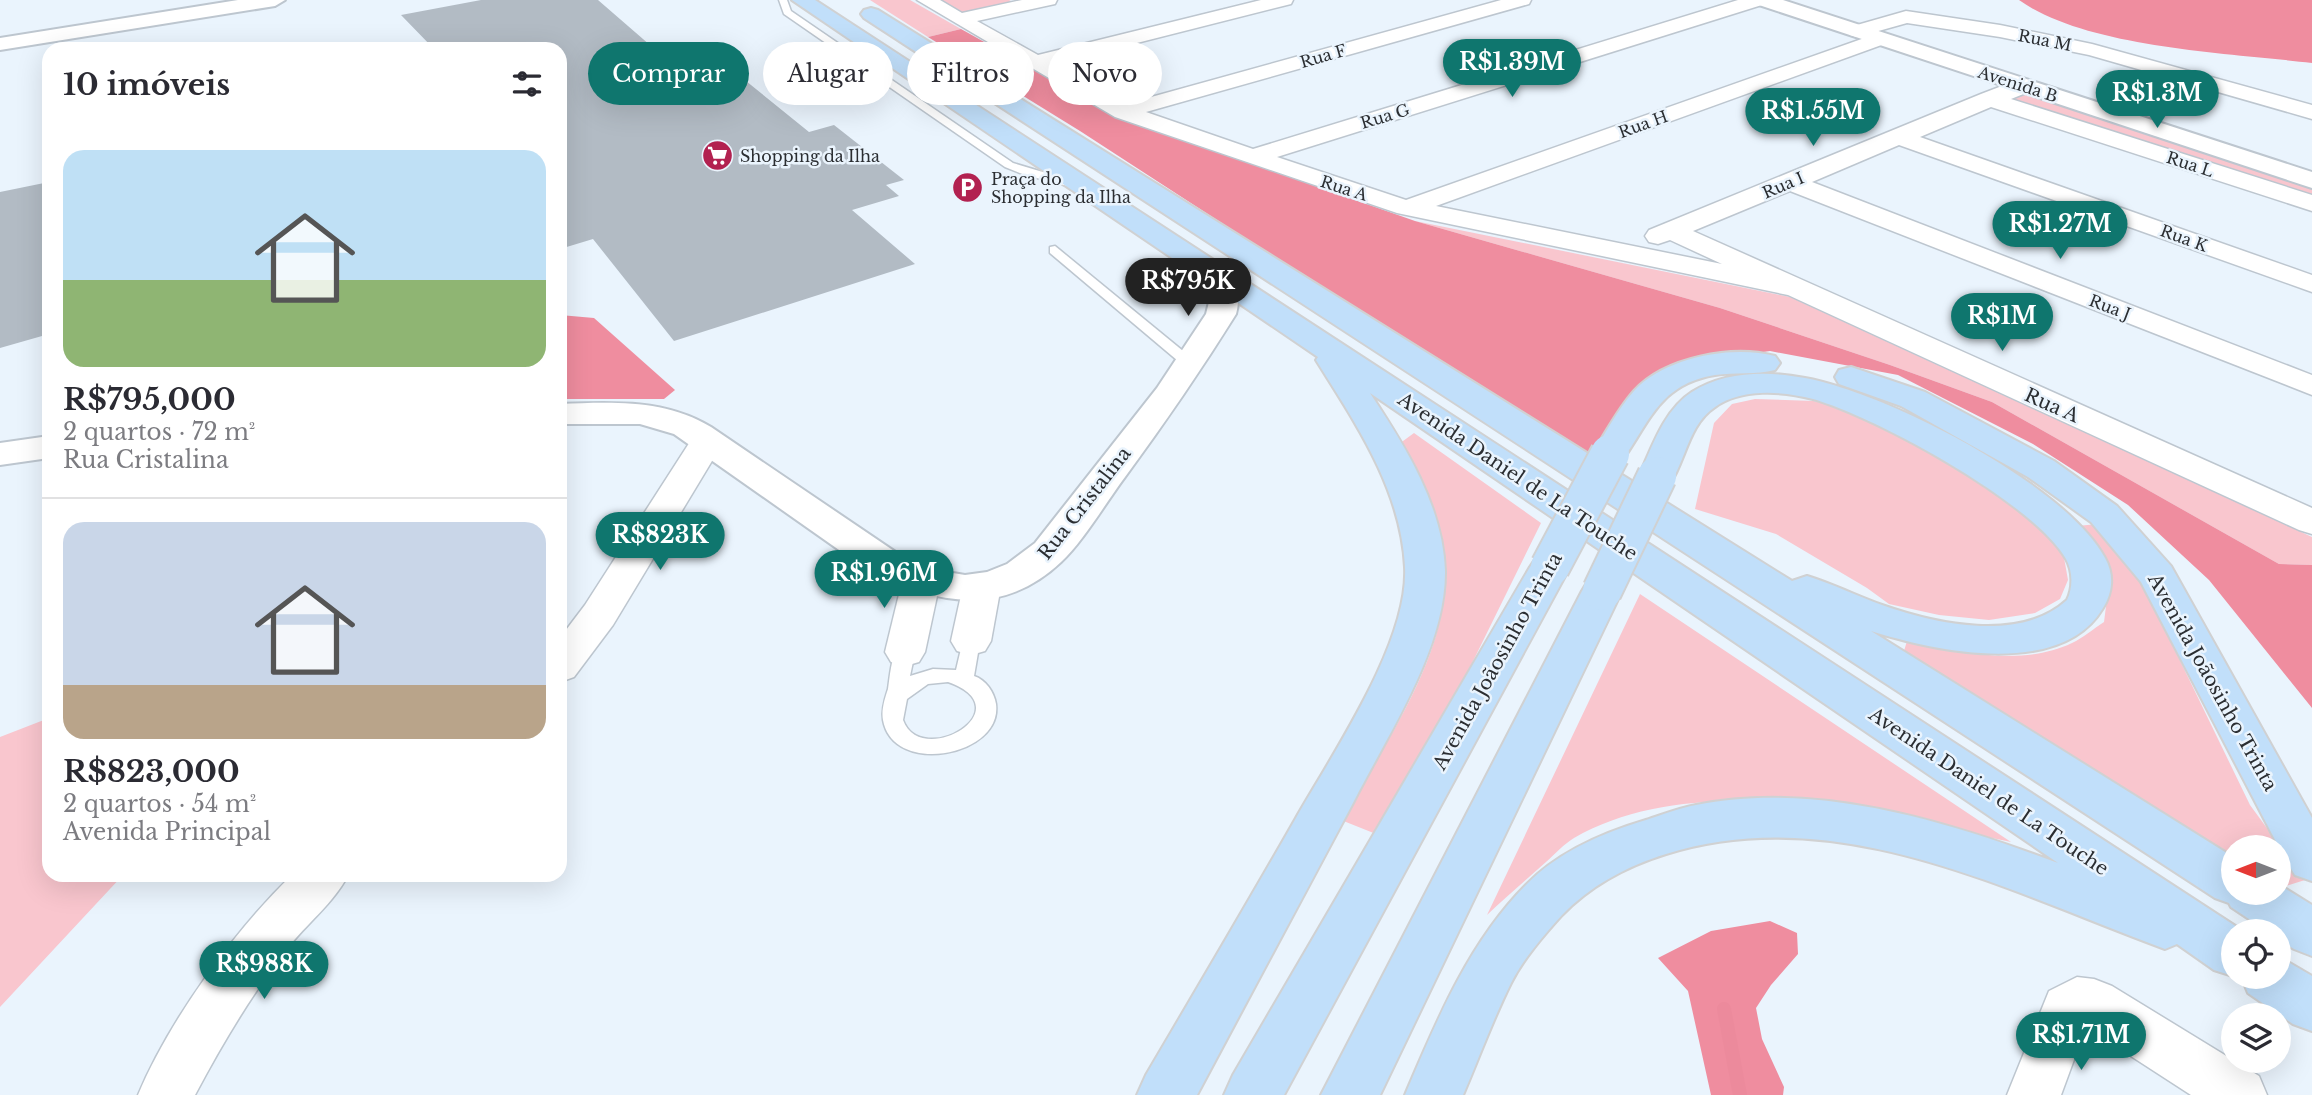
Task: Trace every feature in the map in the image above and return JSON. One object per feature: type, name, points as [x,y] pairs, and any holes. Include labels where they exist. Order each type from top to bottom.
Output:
[{"type":"main road","name":"Avenida Daniel de La Touche","points":[[802,0],[2221,945]]},
{"type":"main road","name":"Avenida Daniel de La Touche","points":[[859,7],[2221,875]]},
{"type":"main road","points":[[1166,1095],[1314,831],[1400,669],[1420,607],[1426,572],[1412,505],[1399,470],[1378,431],[1323,346]]},
{"type":"main road","name":"Avenida Joãosinho Trinta","points":[[1253,1095],[1550,567],[1610,454],[1647,396],[1672,380],[1713,366],[1781,363],[1861,379],[1913,399],[2041,469],[2104,514],[2157,575],[2312,860]]},
{"type":"main road","points":[[1350,1095],[1602,591],[1686,413],[1704,399],[1723,390],[1755,384],[1819,390],[1864,405],[2027,498],[2067,533],[2085,556],[2092,576],[2091,596],[2079,613],[2057,628],[2034,636],[2005,639],[1941,635],[1864,614],[1688,535]]},
{"type":"main road","points":[[1434,1095],[1494,962],[1543,901],[1599,858],[1656,834],[1705,822],[1758,818],[1822,820],[1886,832],[2022,872],[2221,951]]},
{"type":"main road","points":[[2269,905],[2312,933]]},
{"type":"main road","name":"Avenida Daniel de La Touche","points":[[2286,989],[2312,1006]]},
{"type":"street","points":[[0,44],[275,0]]},
{"type":"street","name":"Rua A","points":[[926,0],[1123,112],[1253,158],[1406,208],[1792,287]]},
{"type":"street","points":[[1036,62],[1284,0]]},
{"type":"street","name":"Rua F","points":[[1123,112],[1522,0]]},
{"type":"street","name":"Rua G","points":[[1253,158],[1758,0]]},
{"type":"street","name":"Avenida B","points":[[1763,0],[2312,180]]},
{"type":"street","points":[[960,19],[1036,1]]},
{"type":"street","points":[[48,35],[83,9],[142,13],[235,6]]},
{"type":"street","name":"Rua M","points":[[1857,32],[1906,17],[2000,31],[2092,50],[2312,112]]},
{"type":"street","name":"Rua H","points":[[1406,208],[1880,39]]},
{"type":"street","name":"Rua I","points":[[1621,252],[2023,86]]},
{"type":"street","name":"Rua L","points":[[1989,99],[2312,203]]},
{"type":"street","name":"Rua K","points":[[1898,137],[2312,284]]},
{"type":"street","name":"Rua J","points":[[1790,182],[2312,386]]},
{"type":"street","name":"Rua A","points":[[1671,231],[2312,522]]},
{"type":"street","name":"Rua Cristalina","points":[[567,414],[643,414],[685,427],[866,554],[921,582],[947,587],[982,586],[1015,577],[1028,570],[1049,551],[1170,393],[1221,314],[1224,302],[1219,277]]},
{"type":"street","points":[[567,658],[600,615],[707,441]]},
{"type":"street","points":[[0,454],[42,448]]},
{"type":"street","points":[[905,652],[921,582]]},
{"type":"street","points":[[967,660],[982,586]]},
{"type":"street","points":[[165,1095],[202,1027],[244,965],[303,894],[316,882]]},
{"type":"street","points":[[2034,1095],[2067,1008],[2077,1001],[2094,1003],[2240,1095]]},
{"type":"lane","points":[[783,0],[787,12],[1009,165],[1037,176],[1084,186]]},
{"type":"lane","points":[[1055,250],[1189,363]]},
{"type":"lane","points":[[894,701],[903,690],[917,681],[967,660],[988,706],[985,719],[977,731],[961,741],[929,748],[902,738],[893,726],[891,714],[905,652]]},
{"type":"shaded area","points":[[870,0],[910,0],[961,29],[928,37]]},
{"type":"shaded area","points":[[934,0],[1009,0],[1015,3],[961,15]]},
{"type":"shaded area","points":[[2019,0],[2312,0],[2312,63],[2160,46],[2119,38],[2081,29],[2047,16]]},
{"type":"shaded area","points":[[961,29],[984,42],[936,42],[928,37]]},
{"type":"shaded area","points":[[1034,70],[1048,77],[1048,105],[1097,105],[1119,117],[1415,221],[1720,308],[1992,402],[2279,564],[2312,565],[2312,708],[2209,580],[2128,505],[2033,444],[1898,375],[1770,351],[1680,364],[1591,463],[1034,103]]},
{"type":"shaded area","points":[[2027,94],[2312,189],[2312,198],[2008,101]]},
{"type":"shaded area","points":[[1415,221],[1790,297],[2312,537],[2312,565],[2279,564],[1992,402],[1720,308]]},
{"type":"shaded area","points":[[567,316],[594,318],[675,390],[664,399],[567,399]]},
{"type":"shaded area","points":[[1755,399],[1814,401],[1842,407],[1878,423],[2002,493],[2044,526],[2063,552],[2068,580],[2060,599],[2035,613],[1989,620],[1939,615],[1889,604],[1776,534],[1695,509],[1714,423],[1732,404]]},
{"type":"shaded area","points":[[1414,433],[1541,523],[1386,838],[1341,820],[1408,703],[1435,639],[1442,608],[1444,578],[1435,519],[1421,480],[1399,444]]},
{"type":"shaded area","points":[[2098,524],[2141,580],[2250,805],[2272,835],[2221,835],[2221,850],[1904,651],[1907,641],[1968,653],[2011,656],[2032,654],[2072,643],[2104,622],[2110,575],[2077,526]]},
{"type":"shaded area","points":[[1640,594],[2011,842],[1905,820],[1790,803],[1732,801],[1676,805],[1623,817],[1574,838],[1487,915]]},
{"type":"shaded area","points":[[42,721],[42,882],[116,882],[0,1007],[0,737]]},
{"type":"shaded area","points":[[2291,861],[2305,880],[2291,884]]},
{"type":"shaded area","points":[[1770,921],[1797,933],[1798,954],[1771,985],[1756,1008],[1762,1039],[1784,1087],[1783,1095],[1711,1095],[1688,991],[1658,958],[1711,931]]},
{"type":"building","name":"Shopping da Ilha","points":[[481,0],[598,0],[646,42],[588,42],[588,105],[749,105],[749,83],[763,95],[763,105],[776,105],[809,132],[834,125],[904,180],[886,185],[899,196],[852,210],[915,264],[674,341],[593,239],[567,247],[567,42],[427,42],[401,15]]},
{"type":"building","points":[[42,183],[42,336],[0,348],[0,192]]},
{"type":"waterway","points":[[1724,1009],[1740,1095]]},
{"type":"place","name":"Shopping da Ilha","points":[[717,156]]},
{"type":"place","name":"Praça do Shopping da Ilha","points":[[968,188]]}]
